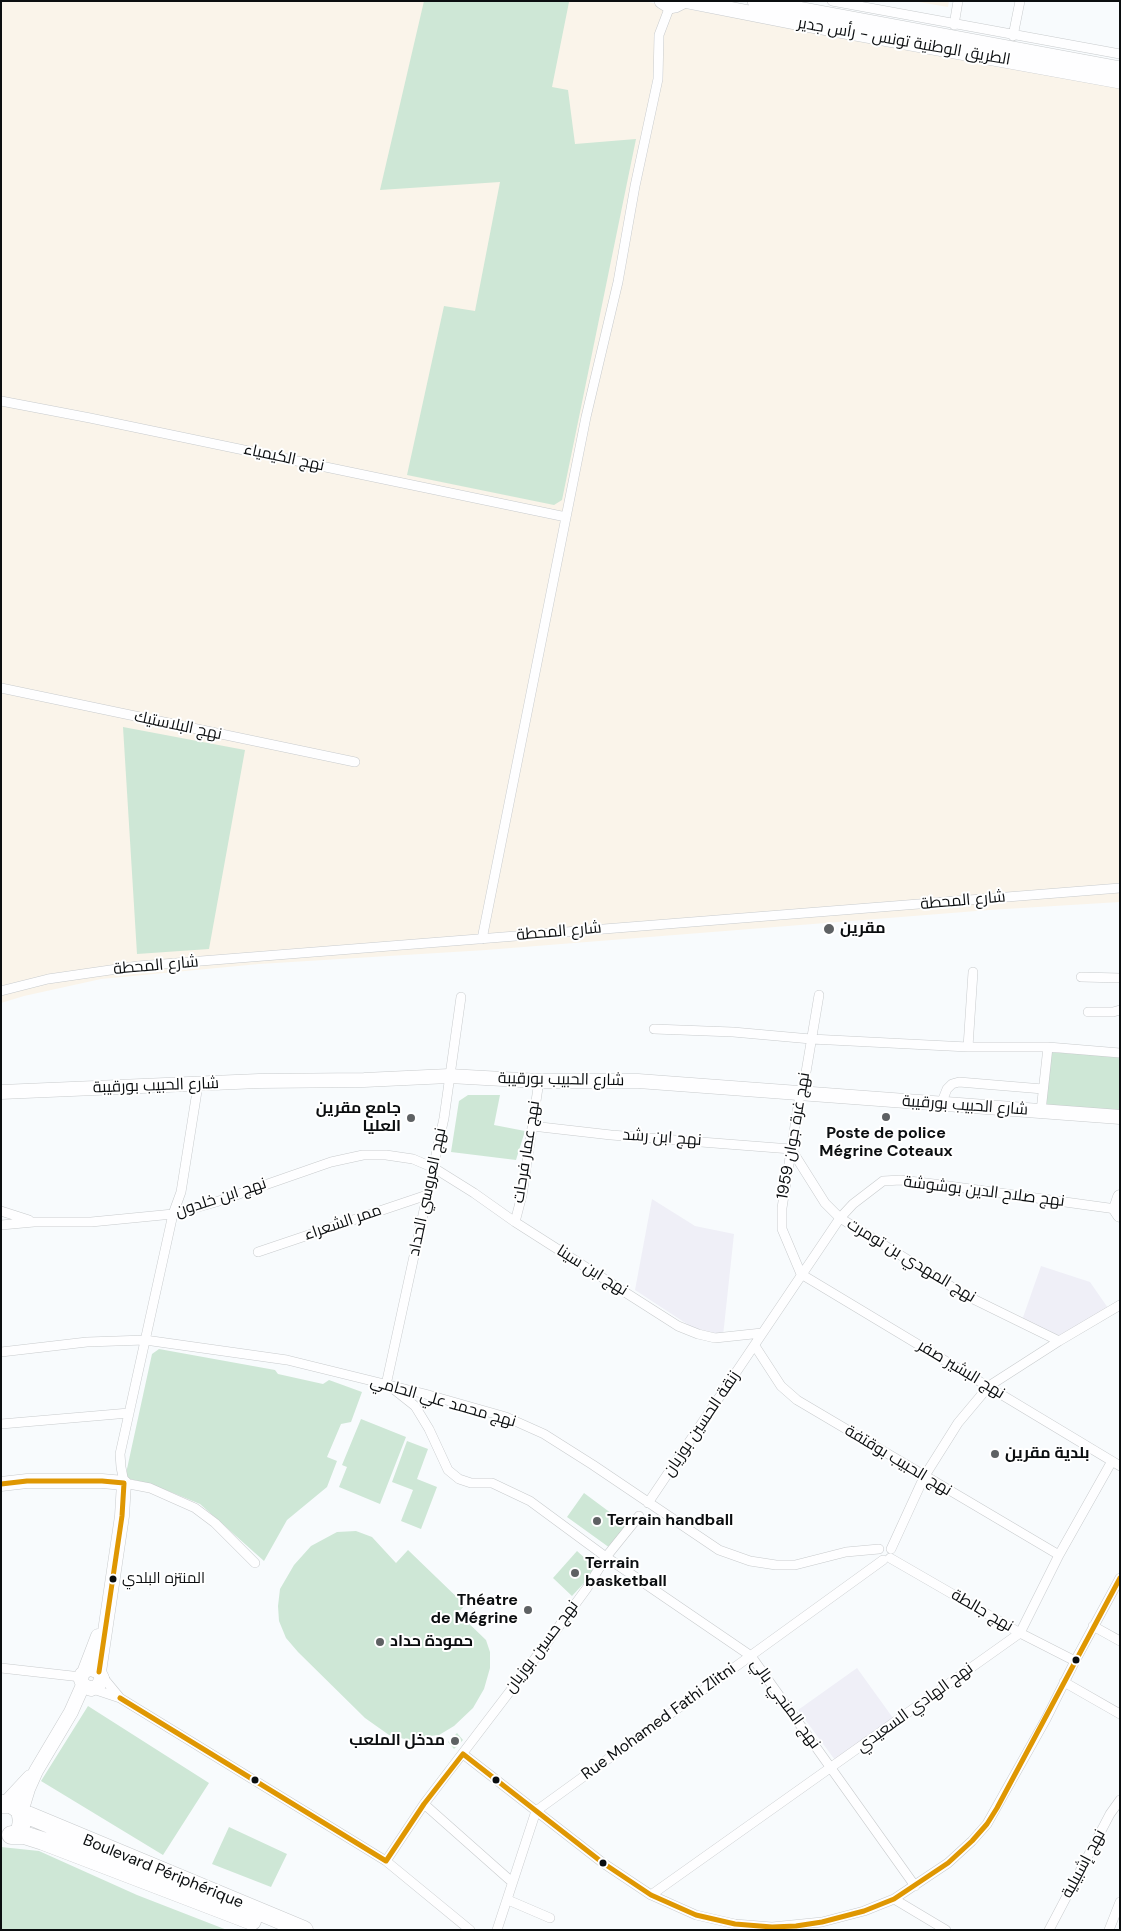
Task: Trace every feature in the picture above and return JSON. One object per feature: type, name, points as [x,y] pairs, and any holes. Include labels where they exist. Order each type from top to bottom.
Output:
[{"type":"highway","name":"Boulevard Périphérique","points":[[2,1804],[15,1806],[21,1814],[30,1816],[304,1930]]},
{"type":"highway","points":[[6,1835],[17,1832],[21,1826],[21,1814]]},
{"type":"highway","name":"Boulevard Périphérique","points":[[6,1835],[24,1835],[43,1841],[275,1930]]},
{"type":"main road","name":"الطريق الوطنية تونس - رأس جدير","points":[[688,1],[1120,81]]},
{"type":"main road","name":"الطريق الوطنية تونس - رأس جدير","points":[[755,1],[1120,69]]},
{"type":"street","points":[[832,1],[868,5],[954,25],[1120,54]]},
{"type":"street","points":[[954,25],[958,1]]},
{"type":"street","points":[[1013,36],[1020,1]]},
{"type":"street","points":[[482,938],[586,417],[618,282],[635,186],[658,79],[659,35],[672,3]]},
{"type":"street","name":"نهج الكيمياء","points":[[1,401],[566,517]]},
{"type":"street","name":"نهج البلاستيك","points":[[1,688],[355,762]]},
{"type":"street","name":"شارع المحطة","points":[[1,992],[48,979],[138,966],[1120,888]]},
{"type":"street","points":[[968,1047],[973,972]]},
{"type":"street","points":[[1081,977],[1120,978]]},
{"type":"street","name":"نهج غرة جوان 1959","points":[[801,1274],[782,1229],[784,1191],[819,995]]},
{"type":"street","name":"نهج العروسي الحداد","points":[[388,1385],[444,1118],[461,997]]},
{"type":"street","points":[[1088,1012],[1113,1012],[1120,1010]]},
{"type":"street","points":[[654,1029],[733,1032],[811,1039],[968,1047],[1048,1047],[1120,1053]]},
{"type":"street","points":[[1041,1111],[1048,1047]]},
{"type":"street","name":"شارع الحبيب بورقيبة","points":[[1,1092],[258,1081],[364,1080],[449,1076],[538,1081],[638,1081],[1120,1117]]},
{"type":"street","name":"نهج عمار فرحات","points":[[515,1222],[522,1195],[538,1081]]},
{"type":"street","points":[[941,1104],[947,1089],[952,1084],[959,1082],[1043,1089]]},
{"type":"street","points":[[21,1814],[28,1789],[36,1771],[90,1680],[106,1616],[122,1516],[124,1483],[120,1454],[173,1214],[182,1192],[198,1085]]},
{"type":"street","name":"نهج ابن رشد","points":[[532,1126],[610,1135],[791,1149]]},
{"type":"street","name":"نهج المهدي بن تومرت","points":[[791,1149],[825,1203],[840,1218],[965,1295],[1006,1317],[1059,1341]]},
{"type":"street","name":"نهج ابن خلدون","points":[[1,1225],[34,1222],[91,1222],[173,1214],[216,1202],[331,1162],[363,1155],[386,1155],[413,1159],[434,1168]]},
{"type":"street","name":"نهج ابن سينا","points":[[434,1168],[678,1326],[715,1338],[762,1332]]},
{"type":"street","name":"نهج صلاح الدين بوشوشة","points":[[755,1346],[762,1332],[840,1218],[852,1204],[883,1181],[901,1180],[1118,1207]]},
{"type":"street","name":"ممر الشعراء","points":[[258,1252],[427,1195]]},
{"type":"street","points":[[1,1211],[34,1222]]},
{"type":"street","name":"نهج البشير صفر","points":[[801,1274],[1116,1463]]},
{"type":"street","points":[[890,1549],[885,1546],[879,1548],[878,1557],[886,1559],[892,1554],[890,1549],[924,1477],[958,1423],[989,1386],[1120,1305]]},
{"type":"street","name":"نهج محمد علي الحامي","points":[[1,1352],[87,1342],[145,1340],[287,1360],[506,1417],[544,1434],[719,1550],[750,1561],[776,1565],[795,1565],[846,1552],[879,1548]]},
{"type":"street","name":"نهج الحبيب بوقتفة","points":[[755,1346],[780,1386],[788,1393],[924,1477],[1059,1556]]},
{"type":"street","name":"زنقة الحسين بوزيان","points":[[648,1503],[755,1346]]},
{"type":"street","name":"نهج المنجي بالي","points":[[388,1385],[415,1406],[429,1429],[448,1470],[459,1479],[471,1483],[492,1483],[530,1501],[606,1557],[752,1656],[915,1886]]},
{"type":"street","points":[[1,1424],[129,1413]]},
{"type":"street","name":"نهج الهادي السعيدي","points":[[651,1895],[1020,1633],[1059,1556],[1116,1463]]},
{"type":"street","points":[[1,1484],[37,1481],[102,1481],[150,1488],[195,1508],[215,1523],[255,1563]]},
{"type":"street","name":"نهج حسين بوزيان","points":[[386,1861],[424,1804],[587,1588],[606,1557],[639,1516]]},
{"type":"street","name":"نهج جالطة","points":[[886,1559],[1075,1661]]},
{"type":"street","name":"Rue Mohamed Fathi Zlitni","points":[[536,1811],[886,1559]]},
{"type":"street","points":[[463,1754],[603,1863],[651,1895],[696,1915],[735,1924],[796,1928],[822,1922],[894,1899],[948,1863],[987,1824],[1046,1719],[1093,1626],[1120,1578]]},
{"type":"street","points":[[1093,1626],[1120,1641]]},
{"type":"street","points":[[1,1668],[90,1680],[386,1861],[470,1930]]},
{"type":"street","points":[[90,1680],[120,1698]]},
{"type":"street","points":[[1064,1682],[1120,1714]]},
{"type":"street","points":[[2,1804],[36,1771]]},
{"type":"street","name":"نهج إشبيلية","points":[[1049,1930],[1110,1814],[1120,1800]]},
{"type":"street","points":[[424,1804],[512,1882]]},
{"type":"street","points":[[497,1930],[536,1811]]},
{"type":"street","points":[[894,1899],[946,1930]]},
{"type":"street","points":[[508,1900],[550,1918]]},
{"type":"street","points":[[1109,1930],[1120,1902]]},
{"type":"shaded area","points":[[1,1],[642,1],[1120,86],[1120,902],[989,910],[486,950],[259,964],[101,979],[1,1003]]},
{"type":"shaded area","points":[[913,1],[949,1],[948,7]]},
{"type":"shaded area","points":[[652,1199],[695,1226],[734,1234],[723,1336],[693,1328],[635,1290]]},
{"type":"shaded area","points":[[1041,1266],[1090,1282],[1108,1308],[1055,1336],[1021,1323]]},
{"type":"shaded area","points":[[857,1668],[893,1718],[835,1760],[798,1710]]},
{"type":"green space","points":[[424,1],[569,2],[552,87],[568,90],[575,144],[636,139],[562,500],[554,505],[407,475],[444,306],[475,311],[500,182],[380,190]]},
{"type":"green space","points":[[123,727],[245,750],[209,949],[137,954]]},
{"type":"green space","points":[[1046,1052],[1120,1056],[1120,1113],[1046,1108]]},
{"type":"green space","points":[[468,1095],[500,1095],[494,1125],[525,1131],[516,1160],[451,1152],[459,1101]]},
{"type":"green space","points":[[159,1349],[275,1370],[278,1374],[323,1384],[329,1380],[362,1392],[351,1422],[341,1424],[327,1457],[337,1461],[327,1487],[287,1520],[264,1561],[200,1504],[151,1484],[125,1478],[152,1354]]},
{"type":"green space","points":[[361,1419],[406,1437],[380,1504],[339,1487],[347,1467],[342,1465]]},
{"type":"green space","points":[[407,1441],[428,1449],[417,1479],[437,1487],[421,1529],[401,1521],[413,1490],[392,1482]]},
{"type":"green space","name":"Terrain handball","points":[[584,1493],[627,1525],[610,1548],[567,1517]]},
{"type":"green space","points":[[356,1531],[372,1537],[396,1563],[408,1550],[465,1605],[458,1613],[486,1640],[490,1652],[490,1668],[484,1689],[473,1708],[454,1726],[439,1735],[421,1737],[420,1743],[389,1735],[365,1718],[298,1652],[286,1638],[279,1621],[280,1589],[294,1565],[311,1546],[337,1532]]},
{"type":"green space","name":"Terrain basketball","points":[[577,1551],[597,1569],[572,1596],[553,1578]]},
{"type":"green space","points":[[88,1706],[209,1783],[163,1855],[41,1781]]},
{"type":"green space","name":"مدخل الملعب","points":[[457,1733],[463,1740],[454,1749],[448,1742]]},
{"type":"green space","points":[[229,1827],[287,1854],[271,1887],[212,1864]]},
{"type":"green space","points":[[1,1847],[39,1851],[137,1895],[227,1930],[1,1930]]},
{"type":"transit line","points":[[1,1484],[27,1481],[102,1481],[124,1483],[122,1516],[99,1672]]},
{"type":"transit line","points":[[120,1698],[386,1861],[424,1804],[463,1754],[603,1863],[651,1895],[696,1915],[735,1924],[772,1927],[796,1926],[822,1922],[864,1911],[894,1899],[948,1863],[972,1841],[987,1824],[997,1808],[1120,1578]]},
{"type":"place","name":"مقرين","points":[[829,929]]},
{"type":"place","name":"Poste de police Mégrine Coteaux","points":[[886,1117]]},
{"type":"place","name":"جامع مقرين العليا","points":[[411,1118]]},
{"type":"place","name":"بلدية مقرين","points":[[995,1454]]},
{"type":"place","name":"Terrain handball","points":[[597,1521]]},
{"type":"place","name":"Terrain basketball","points":[[575,1573]]},
{"type":"place","name":"المنتزه البلدي","points":[[113,1579]]},
{"type":"place","name":"Théatre de Mégrine","points":[[528,1610]]},
{"type":"place","name":"حمودة حداد","points":[[380,1642]]},
{"type":"place","name":"مدخل الملعب","points":[[455,1741]]}]
